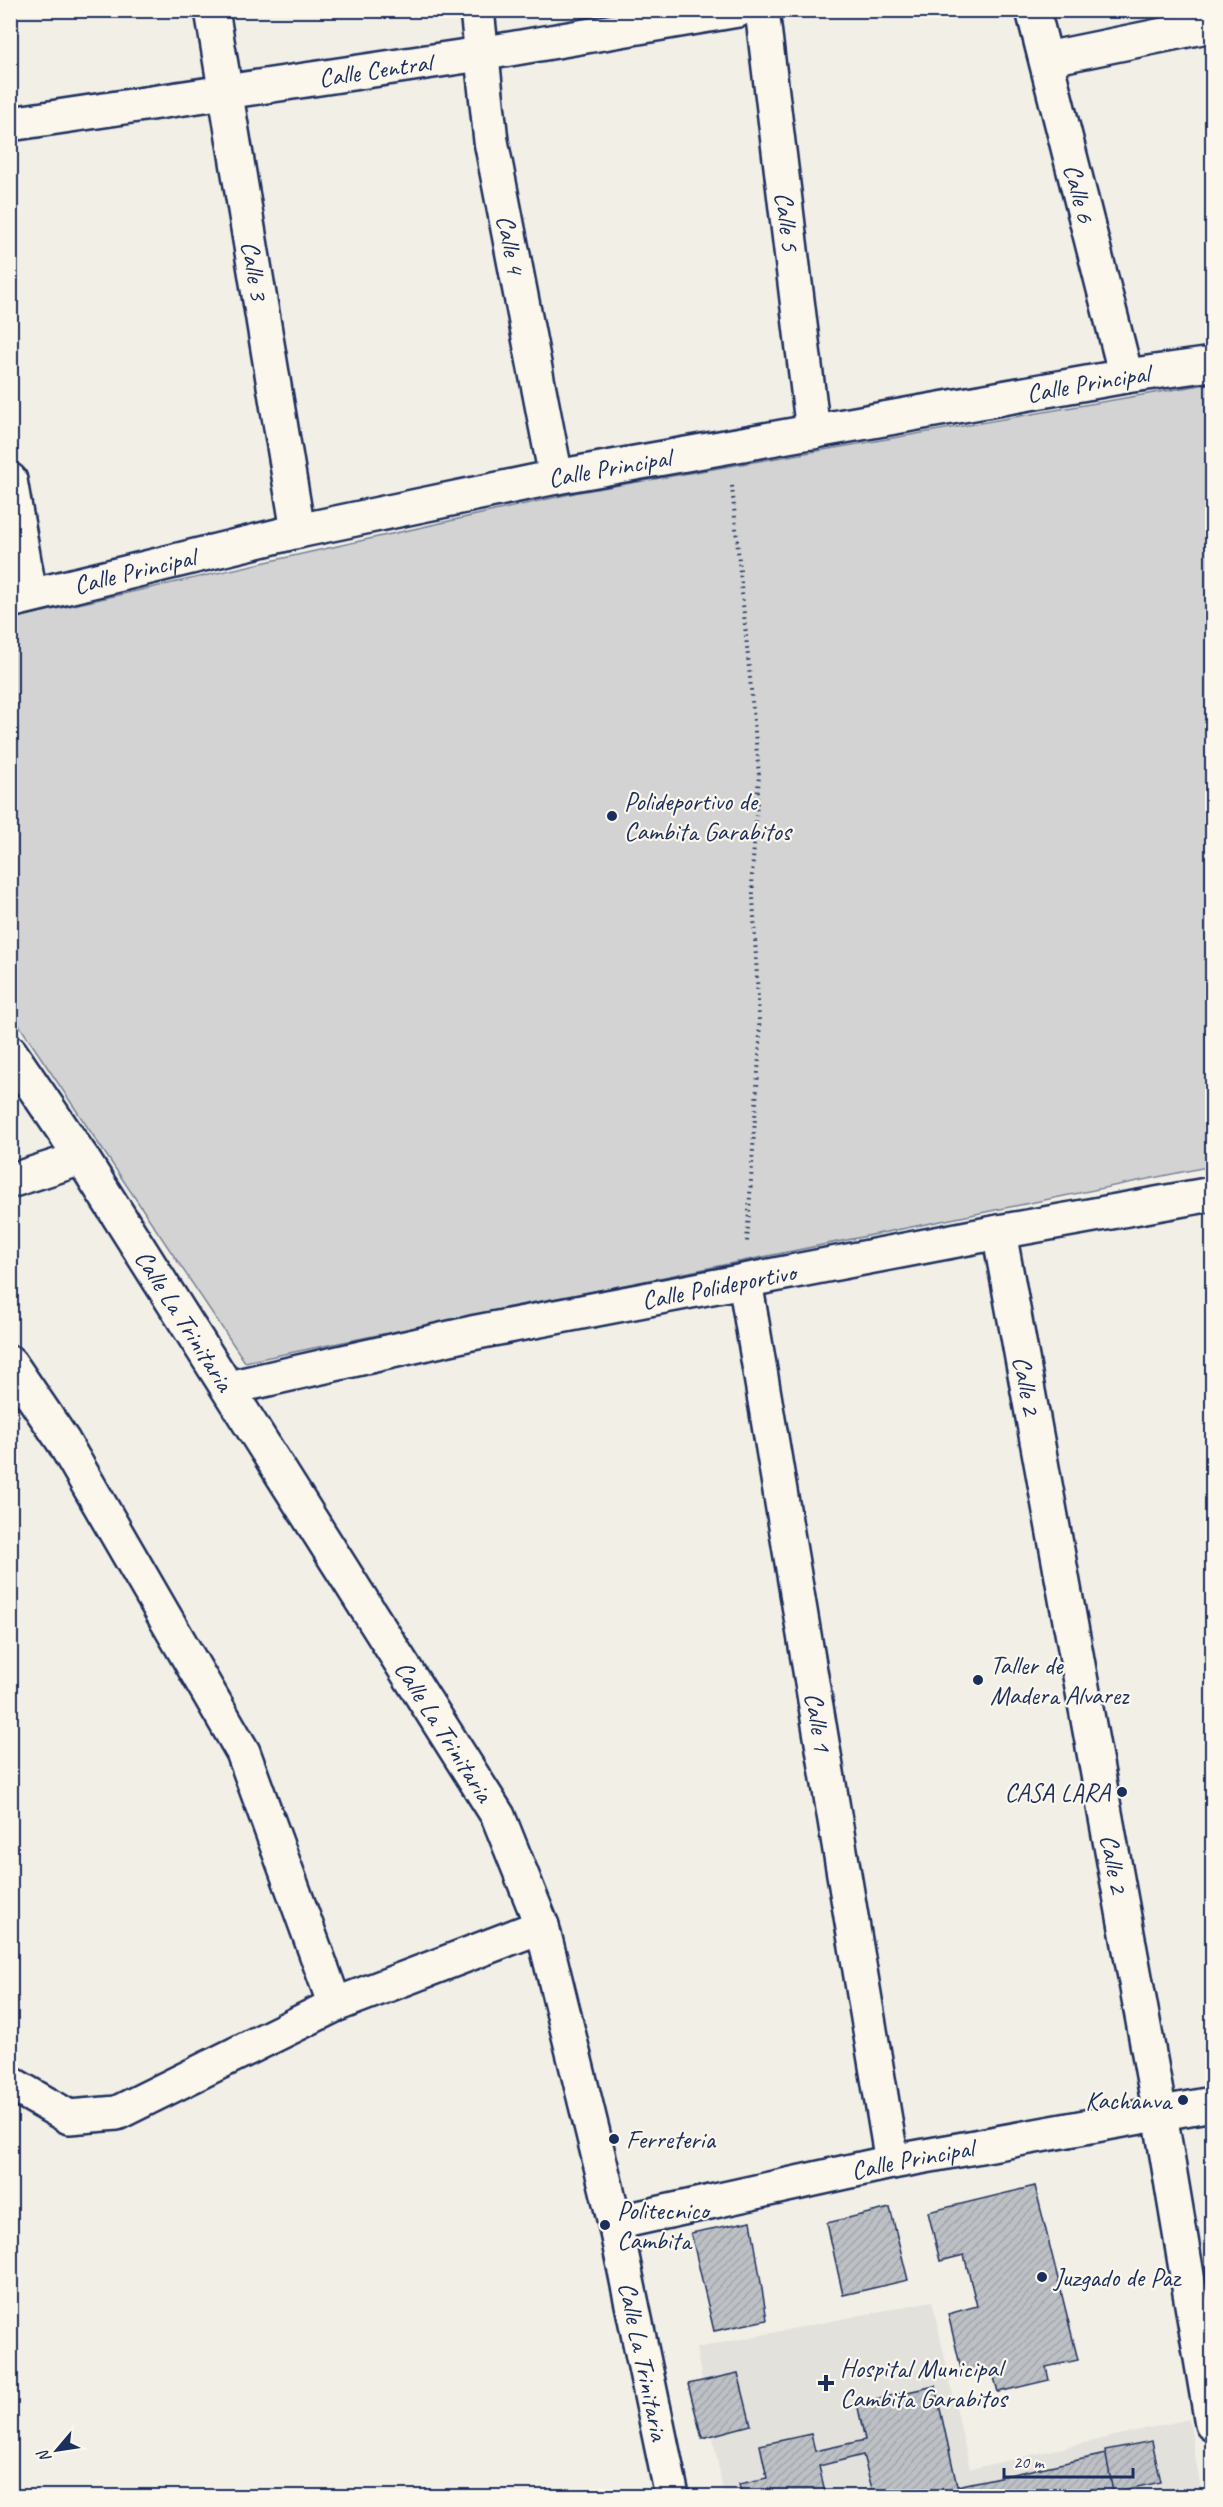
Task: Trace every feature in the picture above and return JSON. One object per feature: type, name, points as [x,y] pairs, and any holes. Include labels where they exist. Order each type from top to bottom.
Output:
[{"type":"street","name":"Calle 3","points":[[212,10],[298,531]]},
{"type":"street","name":"Calle 4","points":[[477,10],[491,141],[556,477]]},
{"type":"street","name":"Calle Central","points":[[10,124],[480,54],[738,10]]},
{"type":"street","name":"Calle 5","points":[[762,10],[813,432]]},
{"type":"street","name":"Calle 6","points":[[1033,10],[1126,376]]},
{"type":"street","points":[[1046,59],[1212,25]]},
{"type":"street","name":"Calle Principal","points":[[20,598],[298,531],[556,477],[1126,376],[1212,364]]},
{"type":"street","points":[[10,480],[20,598]]},
{"type":"street","name":"Calle La Trinitaria","points":[[10,1052],[82,1158],[498,1816],[543,1926],[615,2223],[672,2496]]},
{"type":"street","points":[[10,1181],[82,1158]]},
{"type":"street","name":"Calle Polideportivo","points":[[228,1388],[472,1334],[999,1232],[1212,1194]]},
{"type":"street","name":"Calle 2","points":[[999,1232],[1160,2114],[1212,2424]]},
{"type":"street","name":"Calle 1","points":[[745,1281],[892,2162]]},
{"type":"street","points":[[10,1363],[63,1441],[243,1752],[335,2005]]},
{"type":"street","points":[[10,2083],[69,2117],[117,2113],[335,2005],[543,1926]]},
{"type":"street","name":"Calle Principal","points":[[615,2223],[892,2162],[1212,2104]]},
{"type":"path","points":[[728,447],[759,775],[752,875],[760,1041],[745,1281]]},
{"type":"shaded area","name":"Polideportivo de Cambita Garabitos","points":[[1212,383],[1212,1166],[245,1362],[11,1013],[11,619],[579,492]]},
{"type":"shaded area","name":"Hospital Municipal Cambita Garabitos","points":[[932,2301],[970,2469],[1189,2419],[1202,2496],[724,2496],[696,2348]]},
{"type":"building","points":[[1035,2186],[1078,2360],[1046,2367],[1049,2380],[998,2392],[992,2370],[963,2377],[948,2314],[977,2306],[964,2255],[940,2261],[928,2212]]},
{"type":"building","points":[[890,2208],[908,2280],[843,2295],[827,2223]]},
{"type":"building","points":[[751,2221],[767,2320],[714,2331],[691,2233]]},
{"type":"building","points":[[738,2373],[751,2425],[702,2438],[688,2384]]},
{"type":"building","points":[[935,2386],[957,2486],[1111,2453],[1121,2496],[874,2496],[863,2455],[819,2466],[826,2496],[742,2496],[739,2484],[767,2478],[760,2445],[811,2434],[815,2451],[865,2440],[857,2403]]},
{"type":"building","points":[[1152,2441],[1161,2482],[1113,2492],[1105,2450]]},
{"type":"place","name":"Polideportivo de Cambita Garabitos","points":[[612,816]]},
{"type":"place","name":"Taller de Madera Alvarez","points":[[978,1680]]},
{"type":"place","name":"CASA LARA","points":[[1122,1792]]},
{"type":"place","name":"Kachanva","points":[[1183,2100]]},
{"type":"place","name":"Ferreteria","points":[[614,2139]]},
{"type":"place","name":"Politecnico Cambita","points":[[605,2225]]},
{"type":"place","name":"Juzgado de Paz","points":[[1042,2277]]},
{"type":"place","name":"Hospital Municipal Cambita Garabitos","points":[[826,2383]]}]
